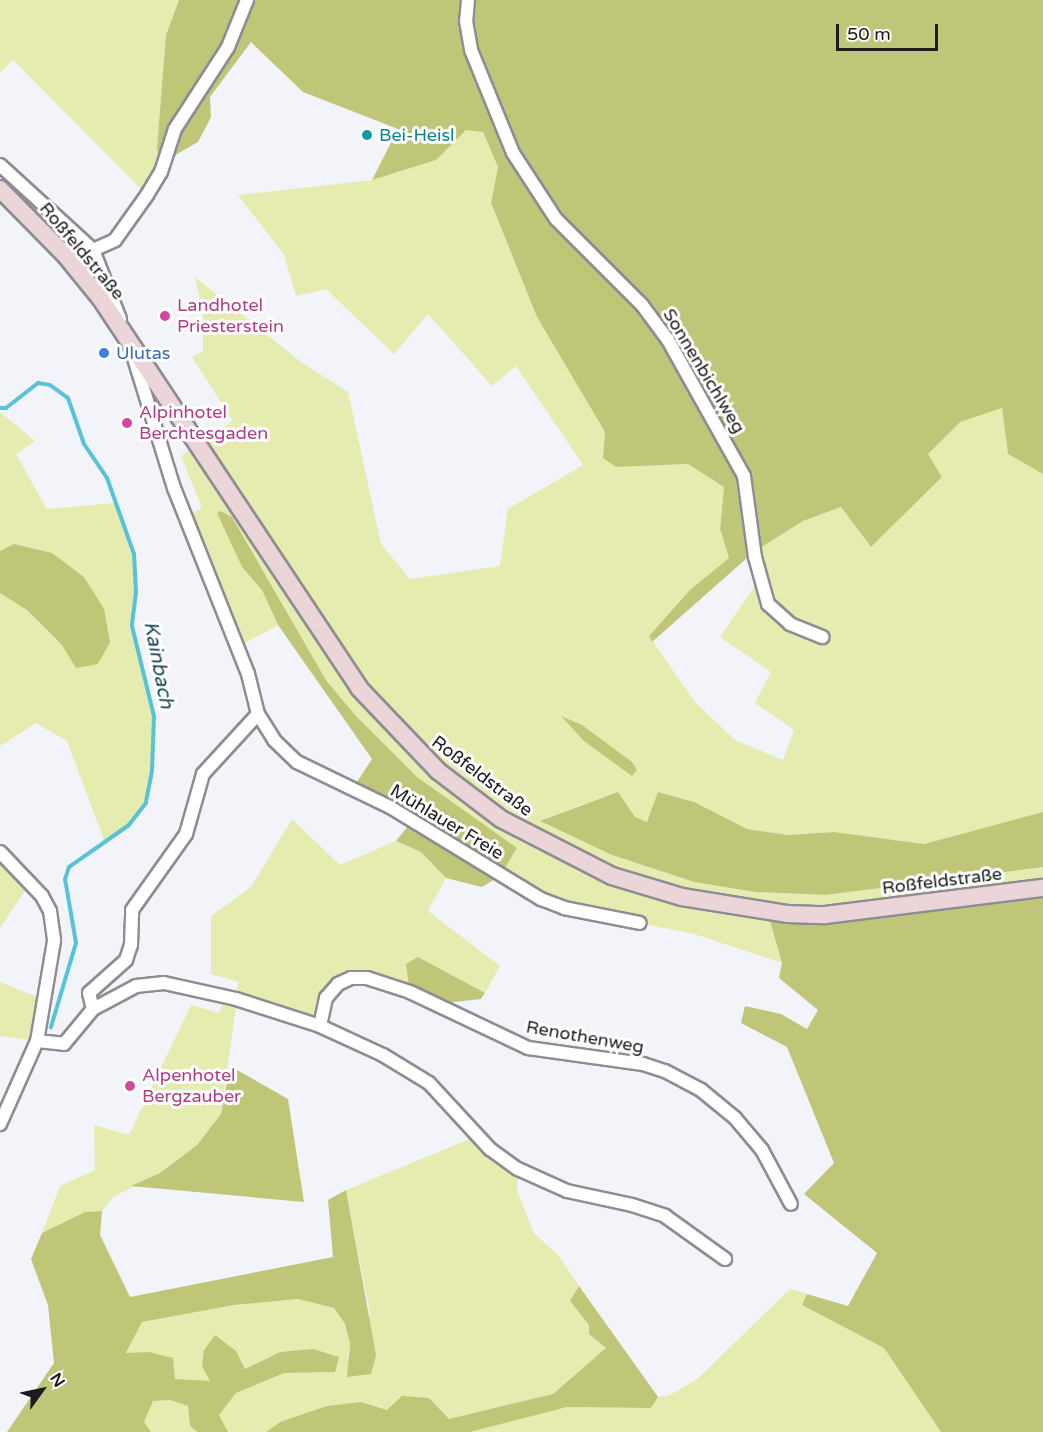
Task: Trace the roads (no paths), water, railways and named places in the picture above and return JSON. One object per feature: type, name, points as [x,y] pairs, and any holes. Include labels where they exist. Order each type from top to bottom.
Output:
[{"type":"main road","name":"Roßfeldstraße","points":[[0,189],[66,256],[129,342],[359,688],[438,771],[501,819],[612,876],[681,897],[787,914],[825,915],[1043,888]]},
{"type":"street","points":[[93,250],[122,232],[161,172],[175,129],[228,47],[247,0]]},
{"type":"street","name":"Sonnenbichlweg","points":[[468,0],[466,21],[477,68],[513,153],[556,219],[642,305],[668,340],[744,476],[755,557],[768,604],[790,624],[823,637]]},
{"type":"street","name":"Roßfeldstraße","points":[[0,165],[42,200],[93,250],[129,342]]},
{"type":"street","name":"Mühlauer Freie","points":[[129,342],[174,488],[248,674],[258,714],[274,740],[297,762],[390,807],[531,894],[564,908],[640,923]]},
{"type":"street","points":[[93,1009],[89,993],[126,960],[131,945],[132,910],[186,834],[203,774],[258,714]]},
{"type":"street","points":[[0,852],[42,896],[53,926],[52,957],[37,1041],[0,1124]]},
{"type":"street","name":"Renothenweg","points":[[320,1026],[326,999],[338,984],[351,978],[367,978],[410,992],[528,1048],[643,1064],[665,1071],[701,1090],[735,1118],[762,1150],[791,1203]]},
{"type":"street","points":[[37,1041],[55,1046],[64,1044],[93,1009],[118,992],[164,983],[236,999],[320,1026],[382,1055],[429,1083],[489,1149],[518,1169],[567,1191],[632,1205],[665,1216],[725,1259]]},
{"type":"waterway","name":"Kainbach","points":[[0,408],[6,408],[38,383],[50,385],[68,398],[84,444],[107,478],[134,554],[136,592],[132,626],[154,716],[152,771],[146,803],[129,825],[69,867],[65,879],[76,943],[51,1027]]},
{"type":"place","name":"Bei-Heisl","points":[[367,135]]},
{"type":"place","name":"Landhotel Priesterstein","points":[[165,316]]},
{"type":"place","name":"Ulutas","points":[[104,353]]},
{"type":"place","name":"Alpinhotel Berchtesgaden","points":[[127,423]]},
{"type":"place","name":"Alpenhotel Bergzauber","points":[[130,1086]]}]
